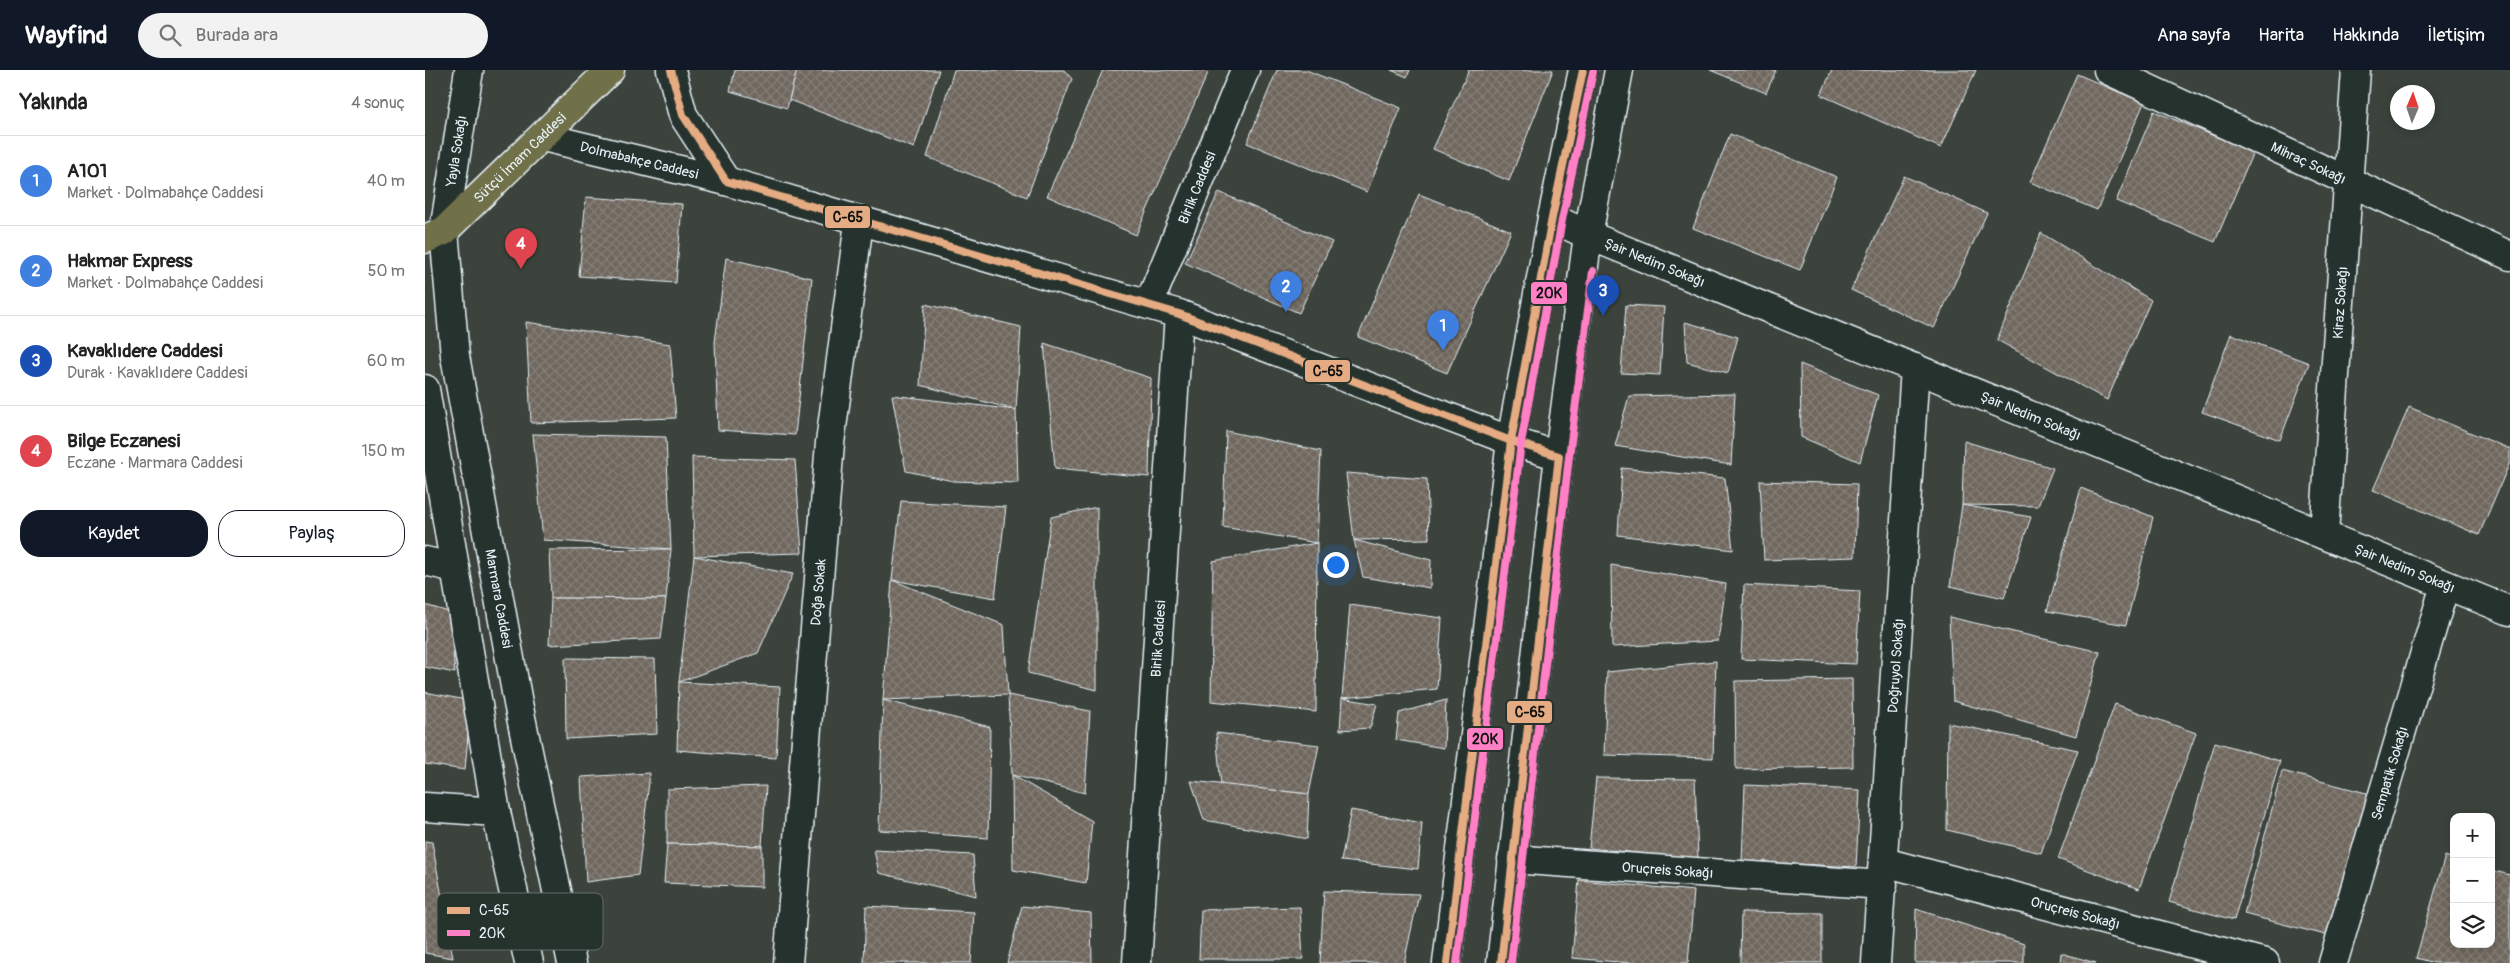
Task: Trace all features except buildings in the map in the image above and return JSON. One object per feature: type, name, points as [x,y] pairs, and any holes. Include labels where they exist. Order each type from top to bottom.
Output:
[{"type":"main road","name":"Sütçü İmam Caddesi","points":[[435,235],[543,137],[610,70]]},
{"type":"street","name":"Yayla Sokağı","points":[[435,235],[469,70]]},
{"type":"street","points":[[671,70],[683,116],[725,181]]},
{"type":"street","name":"Birlik Caddesi","points":[[1149,304],[1245,70]]},
{"type":"street","points":[[1447,963],[1511,441],[1552,218],[1583,70]]},
{"type":"street","points":[[1501,963],[1559,456],[1588,235],[1619,70]]},
{"type":"street","name":"Mihraç Sokağı","points":[[2108,70],[2348,183],[2510,256]]},
{"type":"street","name":"Kiraz Sokağı","points":[[2325,534],[2356,70]]},
{"type":"street","name":"Dolmabahçe Caddesi","points":[[543,137],[725,181],[859,222],[1149,304],[1511,441],[1559,456]]},
{"type":"street","name":"Şair Nedim Sokağı","points":[[1552,218],[1588,235],[2510,611]]},
{"type":"street","name":"Doğa Sokak","points":[[788,963],[829,443],[859,222]]},
{"type":"street","name":"Marmara Caddesi","points":[[435,235],[518,703],[557,893]]},
{"type":"street","name":"Birlik Caddesi","points":[[1137,963],[1179,314]]},
{"type":"street","name":"Doğruyol Sokağı","points":[[1876,963],[1884,873],[1915,368]]},
{"type":"street","points":[[425,389],[496,812],[514,893]]},
{"type":"street","points":[[425,561],[455,568]]},
{"type":"street","name":"Sempatik Sokağı","points":[[2333,963],[2445,586]]},
{"type":"street","points":[[425,807],[496,812]]},
{"type":"street","name":"Oruçreis Sokağı","points":[[1512,859],[1884,873],[2265,963]]},
{"type":"street","points":[[526,950],[529,963]]},
{"type":"street","name":"Marmara Caddesi","points":[[569,950],[572,963]]},
{"type":"transit line","name":"C-65","points":[[671,70],[683,115],[726,181],[1179,314],[1511,441],[1559,456],[1501,963]]},
{"type":"transit line","name":"C-65","points":[[1447,963],[1511,441],[1552,218],[1583,70]]},
{"type":"transit line","name":"20K","points":[[1457,963],[1521,443],[1562,220],[1593,72]]},
{"type":"transit line","name":"20K","points":[[1511,963],[1569,457],[1593,271]]},
{"type":"place","name":"Bilge Eczanesi","points":[[521,269]]},
{"type":"place","name":"Hakmar Express","points":[[1286,312]]},
{"type":"place","name":"Kavaklıdere Caddesi","points":[[1603,316]]},
{"type":"place","name":"A101","points":[[1443,351]]}]
